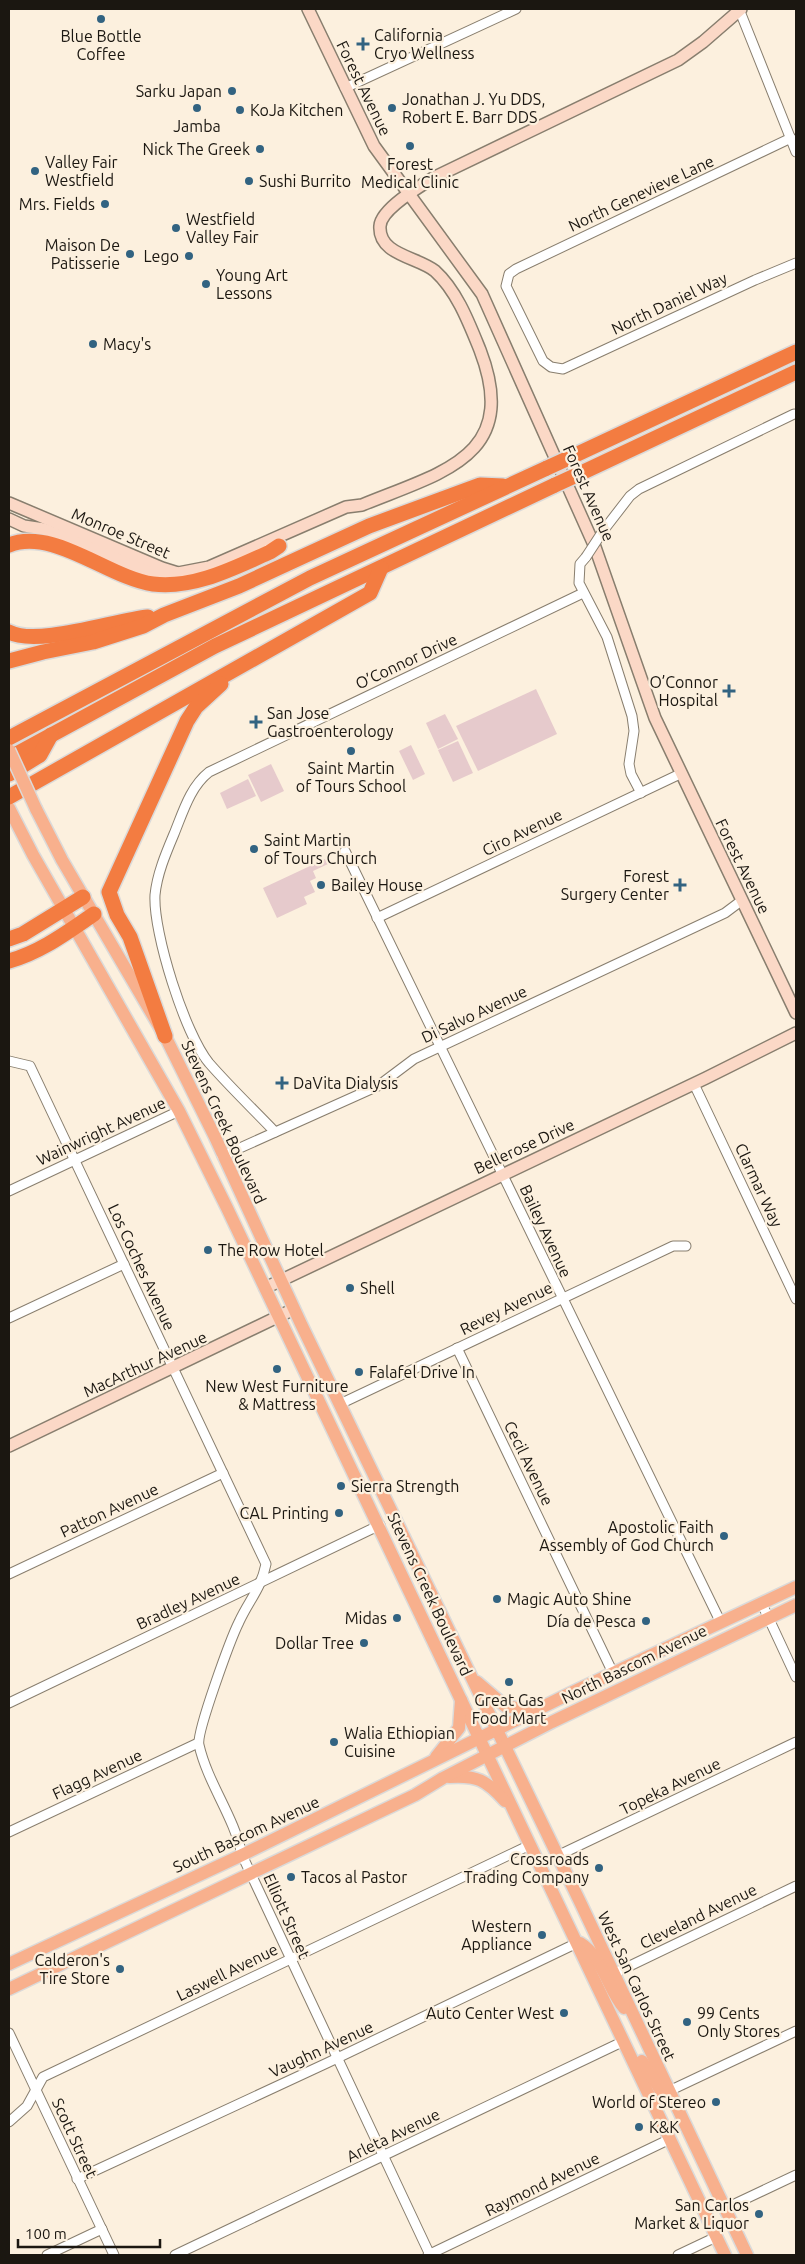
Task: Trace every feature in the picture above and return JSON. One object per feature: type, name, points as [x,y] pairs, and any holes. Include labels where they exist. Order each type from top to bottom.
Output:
[{"type":"highway","points":[[9,738],[310,578],[796,352]]},
{"type":"highway","points":[[9,758],[215,646],[796,372]]},
{"type":"highway","points":[[9,661],[116,636],[239,586],[326,544],[416,508],[480,485],[507,486]]},
{"type":"highway","points":[[9,545],[22,541],[50,544],[139,580],[164,584],[202,579],[270,552],[279,546]]},
{"type":"highway","points":[[9,796],[370,593],[381,568]]},
{"type":"highway","points":[[9,632],[24,635],[54,634],[92,629],[139,618],[164,615]]},
{"type":"highway","points":[[165,1036],[130,938],[110,899],[110,885],[196,707],[256,657]]},
{"type":"highway","points":[[9,774],[40,755],[51,735]]},
{"type":"highway","points":[[9,940],[23,934],[84,897]]},
{"type":"highway","points":[[9,961],[26,956],[62,938],[94,914]]},
{"type":"main road","name":"Forest Avenue","points":[[308,9],[374,146],[471,276],[494,318],[595,547],[654,718],[796,1013]]},
{"type":"main road","points":[[409,193],[456,166],[678,60],[740,9]]},
{"type":"main road","name":"Monroe Street","points":[[9,503],[162,568],[178,573],[209,567],[346,508],[362,504],[445,471],[464,460],[484,432],[491,418],[493,405],[488,372],[468,320],[452,293],[434,271],[390,248],[381,238],[381,219],[409,193]]},
{"type":"main road","name":"Monroe Street","points":[[9,519],[24,526],[44,530],[167,578],[199,575],[279,546],[349,514],[362,504]]},
{"type":"main road","name":"Stevens Creek Boulevard","points":[[9,750],[36,809],[84,897],[165,1036],[496,1730]]},
{"type":"main road","name":"Stevens Creek Boulevard","points":[[9,808],[179,1111],[380,1525],[480,1738]]},
{"type":"main road","name":"Bellerose Drive","points":[[265,1288],[694,1084],[796,1033]]},
{"type":"main road","points":[[189,1131],[222,1156]]},
{"type":"main road","name":"MacArthur Avenue","points":[[9,1446],[294,1309]]},
{"type":"main road","name":"Stevens Creek Boulevard","points":[[350,1463],[356,1465],[366,1477],[381,1509],[386,1515],[394,1516]]},
{"type":"main road","name":"North Bascom Avenue","points":[[496,1730],[796,1587]]},
{"type":"main road","name":"North Bascom Avenue","points":[[488,1755],[796,1605]]},
{"type":"main road","points":[[470,1674],[498,1701],[506,1706],[535,1711]]},
{"type":"main road","points":[[433,1761],[456,1736],[459,1728],[461,1698]]},
{"type":"main road","name":"West San Carlos Street","points":[[496,1730],[746,2255]]},
{"type":"main road","name":"South Bascom Avenue","points":[[9,1964],[242,1855],[496,1730]]},
{"type":"main road","points":[[480,1738],[725,2255]]},
{"type":"main road","points":[[9,1989],[415,1795],[488,1755]]},
{"type":"main road","points":[[443,1778],[468,1776],[478,1778],[496,1791],[513,1810]]},
{"type":"main road","points":[[577,1943],[586,1947],[592,1954],[614,1996],[636,2022]]},
{"type":"main road","points":[[608,2009],[627,2034],[652,2080],[661,2091],[669,2091]]},
{"type":"street","points":[[345,88],[516,9]]},
{"type":"street","points":[[740,9],[796,152]]},
{"type":"street","name":"North Genevieve Lane","points":[[555,368],[543,361],[507,290],[507,278],[516,269],[791,138]]},
{"type":"street","name":"North Daniel Way","points":[[555,368],[567,368],[755,280],[796,263]]},
{"type":"street","points":[[641,793],[631,774],[629,764],[634,732],[632,716],[607,637],[598,615],[583,593],[578,572],[603,531],[630,496],[794,414]]},
{"type":"street","name":"O’Connor Drive","points":[[275,1132],[209,1062],[194,1040],[183,1016],[156,917],[158,880],[168,849],[195,785],[209,772],[583,593]]},
{"type":"street","name":"Ciro Avenue","points":[[377,918],[680,774]]},
{"type":"street","name":"Bailey Avenue","points":[[345,851],[720,1623]]},
{"type":"street","name":"Di Salvo Avenue","points":[[222,1156],[378,1086],[414,1059],[725,912],[741,901]]},
{"type":"street","name":"Los Coches Avenue","points":[[9,1060],[30,1066],[266,1564],[263,1582]]},
{"type":"street","name":"Clarmar Way","points":[[694,1084],[796,1299]]},
{"type":"street","name":"Wainwright Avenue","points":[[9,1191],[179,1111]]},
{"type":"street","name":"Revey Avenue","points":[[340,1404],[674,1246],[686,1246]]},
{"type":"street","points":[[9,1318],[124,1264]]},
{"type":"street","name":"Cecil Avenue","points":[[457,1348],[613,1673]]},
{"type":"street","name":"Patton Avenue","points":[[9,1574],[223,1473]]},
{"type":"street","name":"Bradley Avenue","points":[[9,1703],[380,1525]]},
{"type":"street","points":[[198,1743],[238,1623],[263,1582]]},
{"type":"street","points":[[762,1604],[796,1678]]},
{"type":"street","name":"Topeka Avenue","points":[[557,1856],[796,1742]]},
{"type":"street","name":"Flagg Avenue","points":[[9,1832],[198,1743]]},
{"type":"street","name":"Elliott Street","points":[[198,1743],[213,1782],[238,1836],[242,1855],[429,2255]]},
{"type":"street","name":"Laswell Avenue","points":[[9,2122],[27,2106],[43,2077],[530,1845]]},
{"type":"street","name":"Cleveland Avenue","points":[[613,1974],[796,1886]]},
{"type":"street","name":"Vaughn Avenue","points":[[78,2179],[577,1943]]},
{"type":"street","points":[[669,2091],[796,2031]]},
{"type":"street","name":"Scott Street","points":[[9,2034],[114,2255]]},
{"type":"street","name":"Arleta Avenue","points":[[175,2255],[624,2041]]},
{"type":"street","name":"Raymond Avenue","points":[[429,2255],[670,2139]]},
{"type":"street","points":[[724,2209],[796,2175]]},
{"type":"street","points":[[47,2255],[102,2229]]},
{"type":"street","points":[[678,2255],[716,2237]]},
{"type":"shaded area","points":[[536,689],[557,734],[478,771],[456,726]]},
{"type":"shaded area","points":[[445,714],[458,739],[438,749],[426,723]]},
{"type":"shaded area","points":[[458,741],[473,773],[453,782],[438,750]]},
{"type":"shaded area","points":[[411,745],[425,774],[413,780],[399,751]]},
{"type":"shaded area","points":[[271,764],[284,791],[261,802],[248,775]]},
{"type":"shaded area","points":[[248,779],[256,796],[227,809],[220,793]]},
{"type":"shaded area","points":[[325,859],[328,864],[313,871],[316,878],[310,881],[315,892],[304,897],[307,904],[277,918],[263,888]]},
{"type":"place","name":"Blue Bottle Coffee","points":[[101,19]]},
{"type":"place","name":"California Cryo Wellness","points":[[363,44]]},
{"type":"place","name":"Sarku Japan","points":[[232,91]]},
{"type":"place","name":"Jamba","points":[[197,108]]},
{"type":"place","name":"Jonathan J. Yu DDS, Robert E. Barr DDS","points":[[392,108]]},
{"type":"place","name":"KoJa Kitchen","points":[[240,110]]},
{"type":"place","name":"Forest Medical Clinic","points":[[410,146]]},
{"type":"place","name":"Nick The Greek","points":[[260,149]]},
{"type":"place","name":"Valley Fair Westfield","points":[[35,171]]},
{"type":"place","name":"Sushi Burrito","points":[[249,181]]},
{"type":"place","name":"Mrs. Fields","points":[[105,204]]},
{"type":"place","name":"Westfield Valley Fair","points":[[176,228]]},
{"type":"place","name":"Maison De Patisserie","points":[[130,254]]},
{"type":"place","name":"Lego","points":[[189,256]]},
{"type":"place","name":"Young Art Lessons","points":[[206,284]]},
{"type":"place","name":"Macy's","points":[[93,344]]},
{"type":"place","name":"O’Connor Hospital","points":[[729,691]]},
{"type":"place","name":"San Jose Gastroenterology","points":[[256,722]]},
{"type":"place","name":"Saint Martin of Tours School","points":[[351,751]]},
{"type":"place","name":"Saint Martin of Tours Church","points":[[254,849]]},
{"type":"place","name":"Bailey House","points":[[321,885]]},
{"type":"place","name":"Forest Surgery Center","points":[[680,885]]},
{"type":"place","name":"DaVita Dialysis","points":[[282,1083]]},
{"type":"place","name":"The Row Hotel","points":[[208,1250]]},
{"type":"place","name":"Shell","points":[[350,1288]]},
{"type":"place","name":"New West Furniture & Mattress","points":[[277,1369]]},
{"type":"place","name":"Falafel Drive In","points":[[359,1372]]},
{"type":"place","name":"Sierra Strength","points":[[341,1486]]},
{"type":"place","name":"CAL Printing","points":[[339,1513]]},
{"type":"place","name":"Apostolic Faith Assembly of God Church","points":[[724,1536]]},
{"type":"place","name":"Magic Auto Shine","points":[[497,1599]]},
{"type":"place","name":"Midas","points":[[397,1618]]},
{"type":"place","name":"Día de Pesca","points":[[646,1621]]},
{"type":"place","name":"Dollar Tree","points":[[364,1643]]},
{"type":"place","name":"Great Gas Food Mart","points":[[509,1682]]},
{"type":"place","name":"Walia Ethiopian Cuisine","points":[[334,1742]]},
{"type":"place","name":"Crossroads Trading Company","points":[[599,1868]]},
{"type":"place","name":"Tacos al Pastor","points":[[291,1877]]},
{"type":"place","name":"Western Appliance","points":[[542,1935]]},
{"type":"place","name":"Calderon's Tire Store","points":[[120,1969]]},
{"type":"place","name":"Auto Center West","points":[[564,2013]]},
{"type":"place","name":"99 Cents Only Stores","points":[[687,2022]]},
{"type":"place","name":"World of Stereo","points":[[716,2102]]},
{"type":"place","name":"K&K","points":[[639,2127]]},
{"type":"place","name":"San Carlos Market & Liquor","points":[[759,2214]]}]
